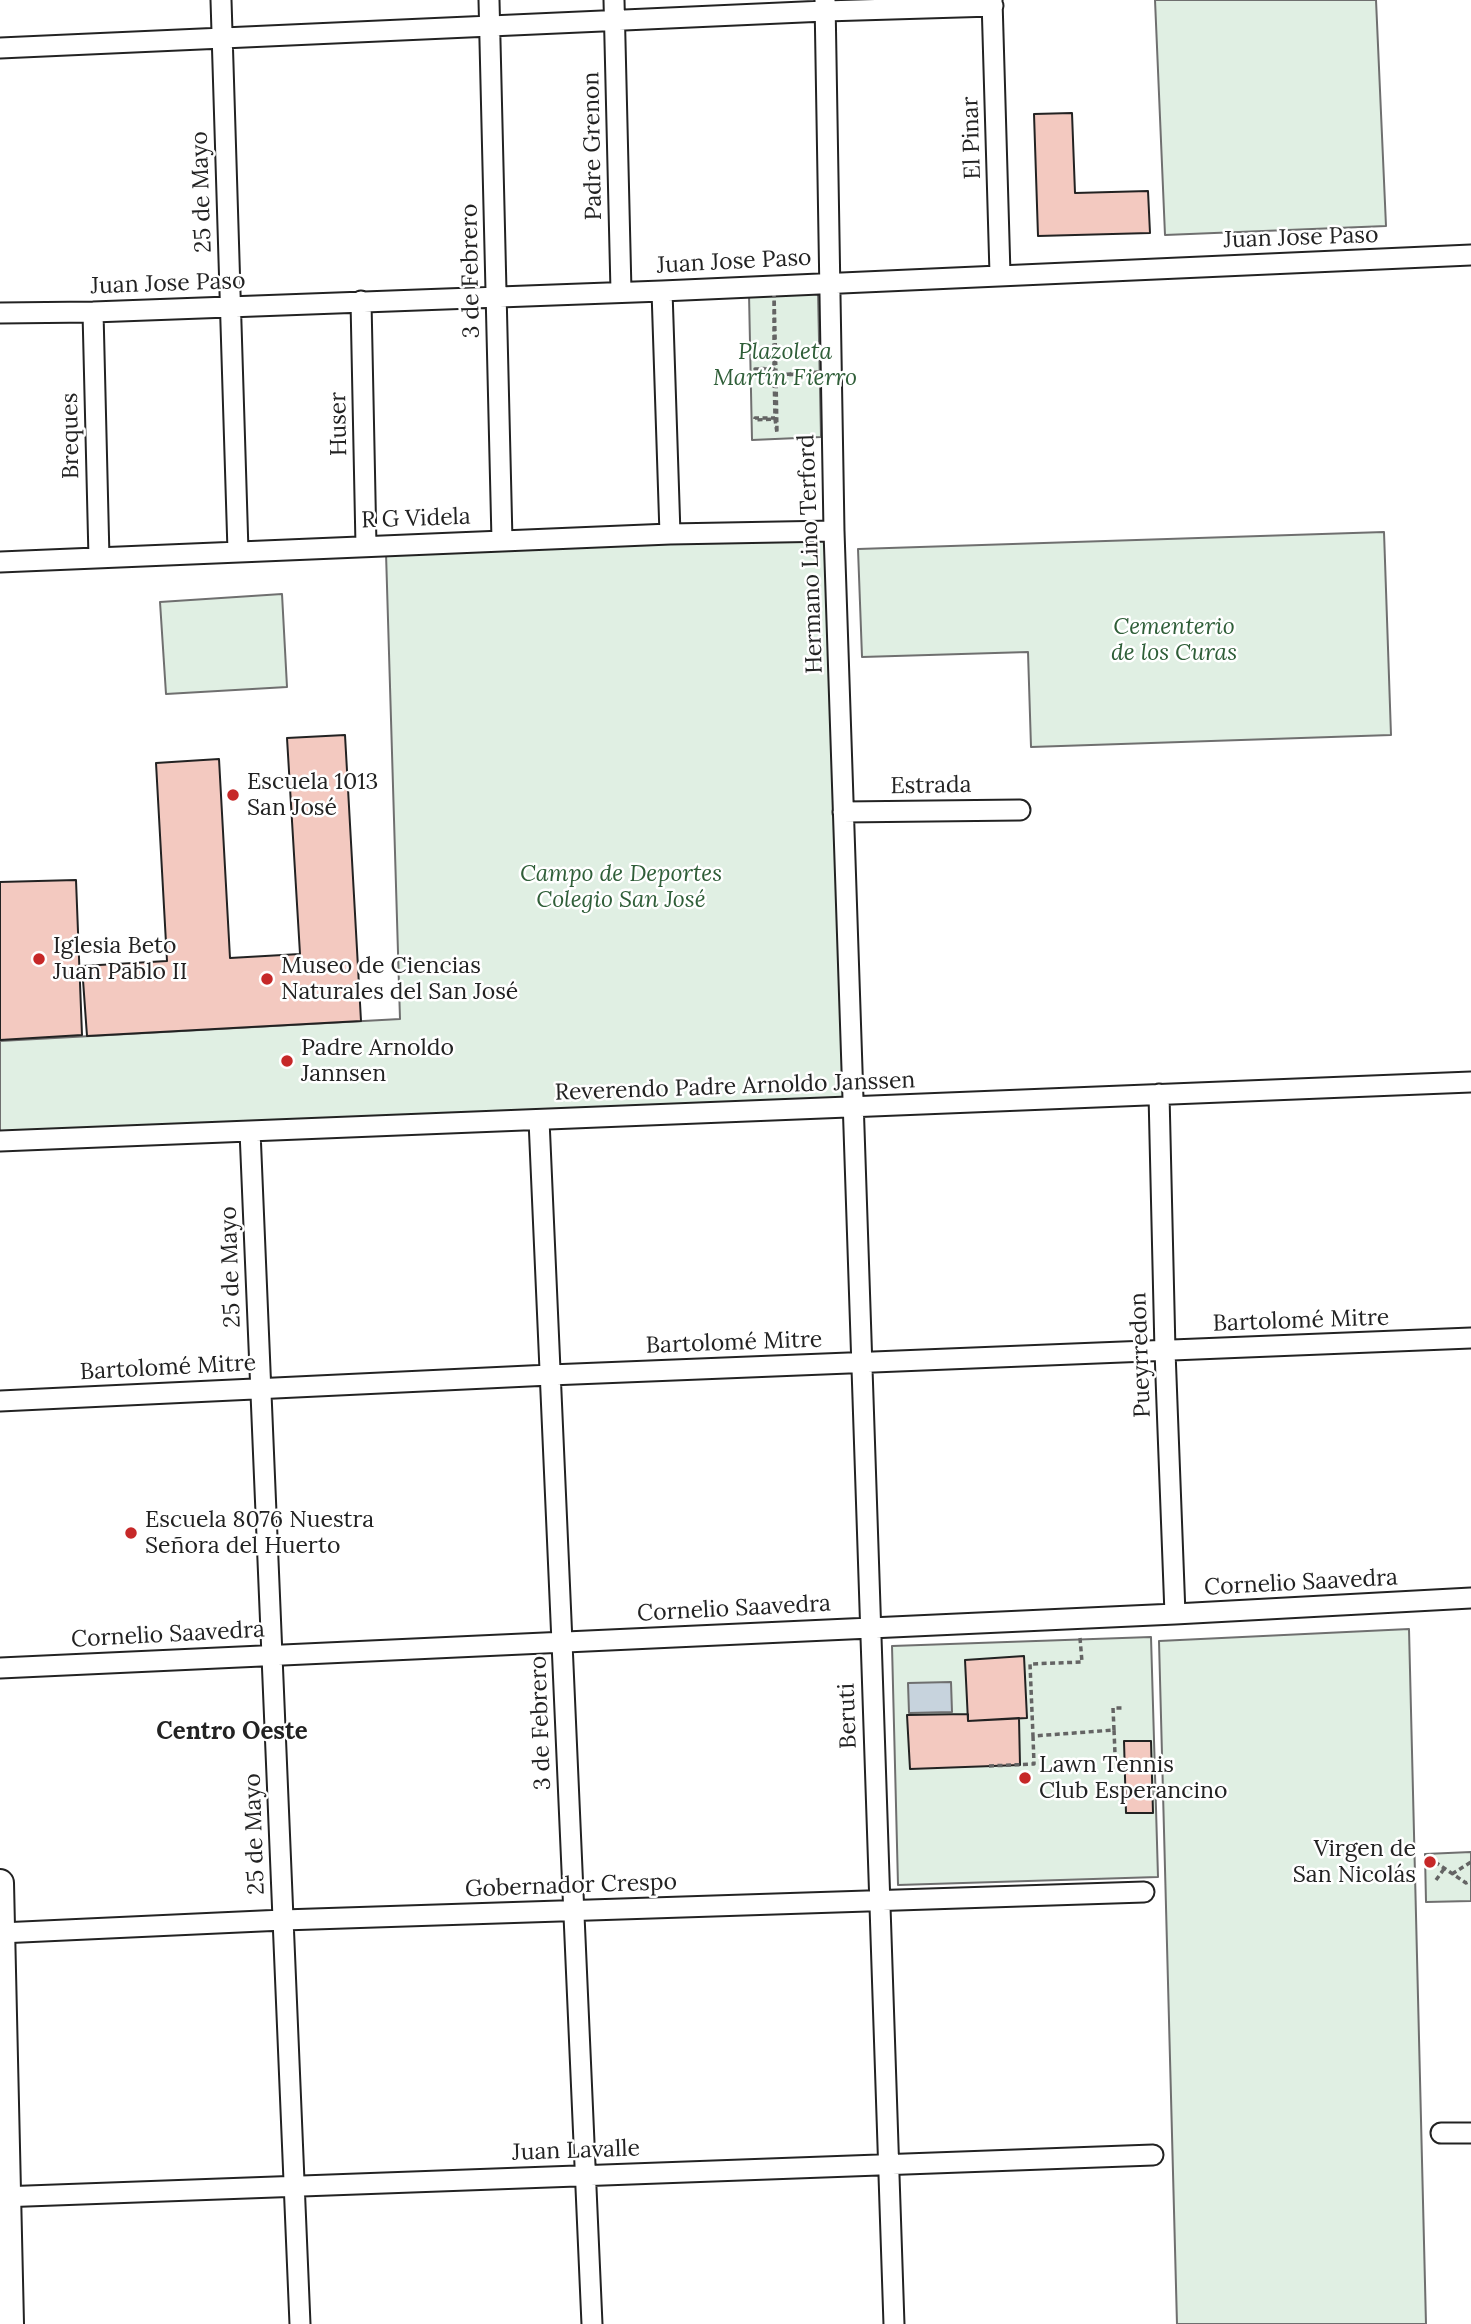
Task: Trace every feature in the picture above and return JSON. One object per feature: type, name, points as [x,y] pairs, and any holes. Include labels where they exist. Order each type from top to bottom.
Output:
[{"type":"main road","points":[[0,1883],[4,2196],[10,2324]]},
{"type":"street","name":"25 de Mayo","points":[[221,0],[237,551]]},
{"type":"street","name":"3 de Febrero","points":[[489,0],[502,540]]},
{"type":"street","name":"Padre Grenon","points":[[614,0],[621,290]]},
{"type":"street","points":[[0,48],[614,20],[825,5],[993,3]]},
{"type":"street","name":"El Pinar","points":[[993,3],[1000,274]]},
{"type":"street","name":"Hermano Lino Terford","points":[[825,5],[834,531],[853,1107]]},
{"type":"street","name":"Juan Jose Paso","points":[[0,313],[93,312],[621,290],[662,291],[1471,255]]},
{"type":"street","points":[[662,291],[670,534]]},
{"type":"street","name":"Huser","points":[[361,301],[366,546]]},
{"type":"street","name":"Breques","points":[[93,312],[99,558]]},
{"type":"street","name":"R G Videla","points":[[0,562],[502,540],[834,531]]},
{"type":"street","name":"Estrada","points":[[843,812],[1020,810]]},
{"type":"street","name":"Reverendo Padre Arnoldo Janssen","points":[[0,1141],[1471,1082]]},
{"type":"street","name":"Pueyrredon","points":[[1159,1094],[1175,1614]]},
{"type":"street","name":"Beruti","points":[[853,1107],[894,2324]]},
{"type":"street","name":"3 de Febrero","points":[[539,1119],[592,2324]]},
{"type":"street","name":"25 de Mayo","points":[[250,1131],[300,2324]]},
{"type":"street","name":"Bartolomé Mitre","points":[[0,1401],[550,1375],[1471,1338]]},
{"type":"street","name":"Cornelio Saavedra","points":[[0,1668],[1471,1598]]},
{"type":"street","name":"Gobernador Crespo","points":[[1,1933],[283,1920],[1144,1892]]},
{"type":"street","points":[[1441,2133],[1471,2133]]},
{"type":"street","name":"Juan Lavalle","points":[[4,2196],[1153,2155]]},
{"type":"path","points":[[774,292],[776,375],[820,372],[776,376],[777,433],[775,419],[755,418],[775,418],[774,369],[755,369],[774,368],[774,292]]},
{"type":"path","points":[[989,1766],[1034,1764],[1030,1664],[1082,1662],[1078,1618]]},
{"type":"path","points":[[1115,1754],[1113,1708],[1123,1708]]},
{"type":"path","points":[[1033,1736],[1114,1730]]},
{"type":"path","points":[[1452,1874],[1471,1862]]},
{"type":"path","points":[[1435,1863],[1466,1883],[1471,1881]]},
{"type":"path","points":[[1436,1880],[1444,1869]]},
{"type":"green space","points":[[1155,0],[1376,0],[1386,226],[1165,235]]},
{"type":"green space","name":"Plazoleta Martín Fierro","points":[[818,291],[821,437],[752,440],[749,294]]},
{"type":"green space","name":"Campo de Deportes Colegio San José","points":[[834,531],[853,1107],[0,1140],[0,1041],[400,1019],[386,553]]},
{"type":"green space","name":"Cementerio de los Curas","points":[[1384,532],[1391,735],[1031,747],[1028,652],[862,657],[858,549]]},
{"type":"green space","points":[[282,594],[287,687],[166,694],[160,602]]},
{"type":"green space","points":[[1409,1629],[1426,2324],[1177,2324],[1159,1641]]},
{"type":"green space","name":"Lawn Tennis Club Esperancino","points":[[1151,1637],[1158,1877],[898,1885],[892,1646]]},
{"type":"green space","points":[[1471,1852],[1471,1901],[1426,1902],[1425,1854]]},
{"type":"shaded area","points":[[951,1682],[952,1712],[909,1713],[908,1683]]},
{"type":"building","points":[[1072,113],[1075,193],[1148,191],[1150,233],[1038,236],[1034,114]]},
{"type":"building","points":[[345,735],[361,1021],[87,1036],[82,966],[167,961],[156,763],[219,759],[230,958],[300,954],[287,738]]},
{"type":"building","name":"Iglesia Beto Juan Pablo II","points":[[76,880],[82,1035],[0,1040],[0,882]]},
{"type":"building","points":[[1024,1656],[1027,1718],[968,1721],[965,1660]]},
{"type":"building","points":[[968,1714],[968,1721],[1019,1718],[1020,1765],[910,1769],[907,1715]]},
{"type":"building","points":[[1124,1741],[1151,1741],[1153,1813],[1126,1813]]},
{"type":"place","name":"Escuela 1013 San José","points":[[233,795]]},
{"type":"place","name":"Iglesia Beto Juan Pablo II","points":[[39,959]]},
{"type":"place","name":"Museo de Ciencias Naturales del San José","points":[[267,979]]},
{"type":"place","name":"Padre Arnoldo Jannsen","points":[[287,1061]]},
{"type":"place","name":"Escuela 8076 Nuestra Señora del Huerto","points":[[131,1533]]},
{"type":"place","name":"Lawn Tennis Club Esperancino","points":[[1025,1778]]},
{"type":"place","name":"Virgen de San Nicolás","points":[[1430,1862]]},
{"type":"district","name":"Centro Oeste","points":[[232,1732]]}]
